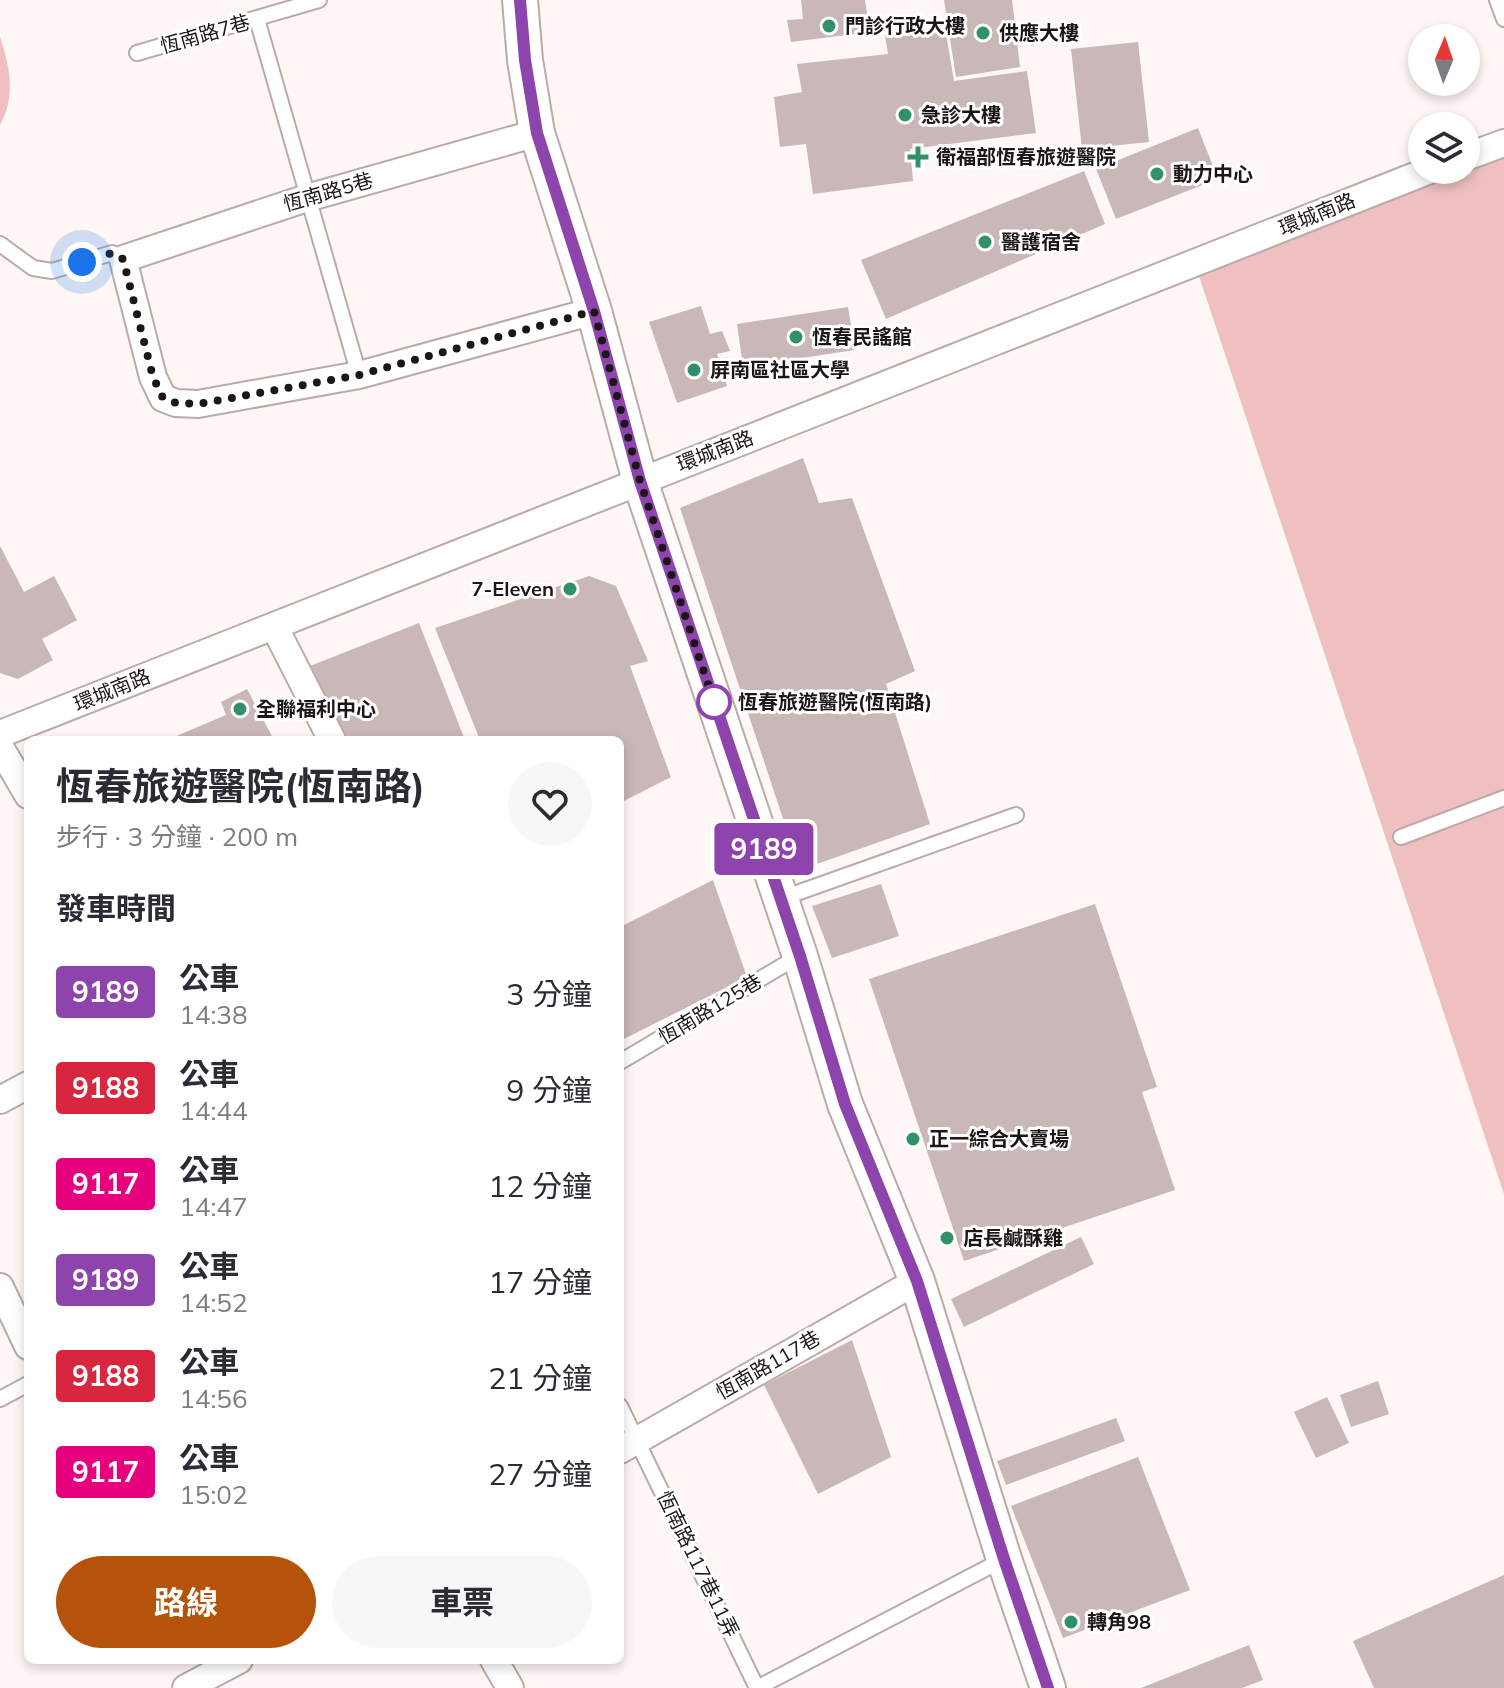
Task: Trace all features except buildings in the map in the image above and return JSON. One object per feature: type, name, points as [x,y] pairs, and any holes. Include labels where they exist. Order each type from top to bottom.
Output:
[{"type":"street","points":[[520,0],[525,60],[537,133],[594,311],[640,481],[800,956],[845,1104],[917,1281],[1048,1688]]},
{"type":"street","name":"恆南路5巷","points":[[123,259],[307,198],[537,133]]},
{"type":"street","points":[[1480,152],[1504,143]]},
{"type":"street","name":"環城南路","points":[[0,734],[1408,179]]},
{"type":"street","points":[[123,259],[153,377],[163,398],[176,403],[198,404],[359,375],[594,311]]},
{"type":"street","points":[[274,626],[330,736]]},
{"type":"street","points":[[0,747],[24,788]]},
{"type":"street","points":[[0,1100],[24,1087]]},
{"type":"street","name":"恆南路117巷","points":[[629,1444],[917,1281]]},
{"type":"street","points":[[0,1287],[24,1338]]},
{"type":"street","points":[[200,1678],[230,1664]]},
{"type":"street","points":[[496,1664],[510,1688]]},
{"type":"lane","name":"恆南路7巷","points":[[137,53],[319,0]]},
{"type":"lane","points":[[1497,0],[1504,19]]},
{"type":"lane","points":[[257,19],[359,375]]},
{"type":"lane","points":[[0,244],[33,268],[52,271],[112,253],[123,259]]},
{"type":"lane","points":[[1401,837],[1504,798]]},
{"type":"lane","points":[[780,899],[1016,815]]},
{"type":"lane","name":"恆南路125巷","points":[[624,1060],[800,956]]},
{"type":"lane","points":[[0,1399],[24,1386]]},
{"type":"lane","name":"恆南路117巷11弄","points":[[624,1423],[629,1444],[757,1688]]},
{"type":"lane","points":[[757,1688],[1004,1559]]},
{"type":"shaded area","points":[[0,37],[10,92],[0,125]]},
{"type":"shaded area","points":[[1504,150],[1504,1194],[1195,264],[1411,184],[1480,184],[1480,159]]},
{"type":"bus line","name":"9189","points":[[520,0],[525,60],[537,133],[594,311],[640,481],[800,956],[845,1104],[917,1281],[1048,1688]]},
{"type":"place","name":"門診行政大樓","points":[[829,26]]},
{"type":"place","name":"供應大樓","points":[[983,33]]},
{"type":"place","name":"急診大樓","points":[[905,115]]},
{"type":"place","name":"衛福部恆春旅遊醫院","points":[[918,157]]},
{"type":"place","name":"動力中心","points":[[1157,174]]},
{"type":"place","name":"醫護宿舍","points":[[985,242]]},
{"type":"place","name":"恆春民謠館","points":[[796,337]]},
{"type":"place","name":"屏南區社區大學","points":[[694,370]]},
{"type":"place","name":"7-Eleven","points":[[570,589]]},
{"type":"place","name":"恆春旅遊醫院(恆南路)","points":[[714,702]]},
{"type":"place","name":"全聯福利中心","points":[[240,709]]},
{"type":"place","name":"正一綜合大賣場","points":[[913,1139]]},
{"type":"place","name":"店長鹹酥雞","points":[[947,1238]]},
{"type":"place","name":"轉角98","points":[[1071,1622]]},
{"type":"route","points":[[82,262],[112,253],[123,259],[153,377],[163,398],[176,403],[198,404],[359,375],[594,311],[640,481],[714,702]]}]
